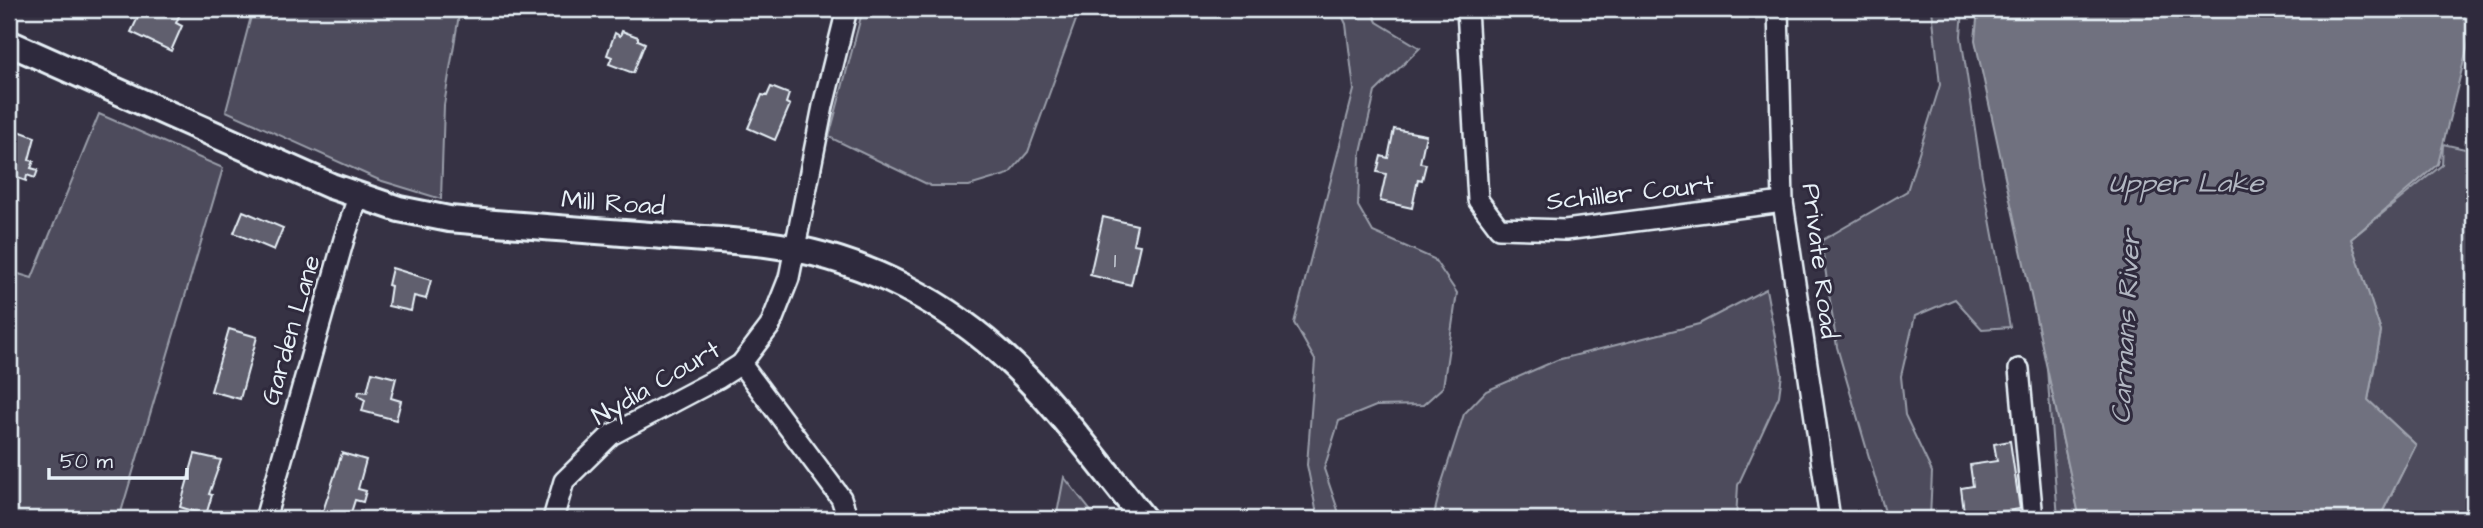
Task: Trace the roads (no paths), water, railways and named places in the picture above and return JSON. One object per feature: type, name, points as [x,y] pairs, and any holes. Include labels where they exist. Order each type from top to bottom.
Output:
[{"type":"main road","name":"Mill Road","points":[[9,43],[358,197],[426,216],[766,244],[850,264],[887,278],[922,296],[997,350],[1044,397],[1144,519]]},
{"type":"street","name":"Nydia Court","points":[[553,519],[564,481],[611,435],[741,364],[758,345],[778,311],[795,249],[823,106],[847,9]]},
{"type":"street","name":"Schiller Court","points":[[1467,9],[1478,200],[1499,229],[1565,230],[1783,202]]},
{"type":"street","name":"Private Road","points":[[1777,9],[1783,202],[1830,519]]},
{"type":"street","name":"Garden Lane","points":[[265,519],[358,197]]},
{"type":"street","points":[[741,364],[841,498],[848,519]]},
{"type":"street","points":[[2019,369],[2033,519]]},
{"type":"water","name":"Upper Lake","points":[[1978,9],[2464,9],[2470,37],[2438,164],[2351,239],[2381,332],[2368,400],[2416,445],[2379,519],[2080,519],[1975,40]]},
{"type":"water label","name":"Carmans River","points":[[2126,327]]}]
